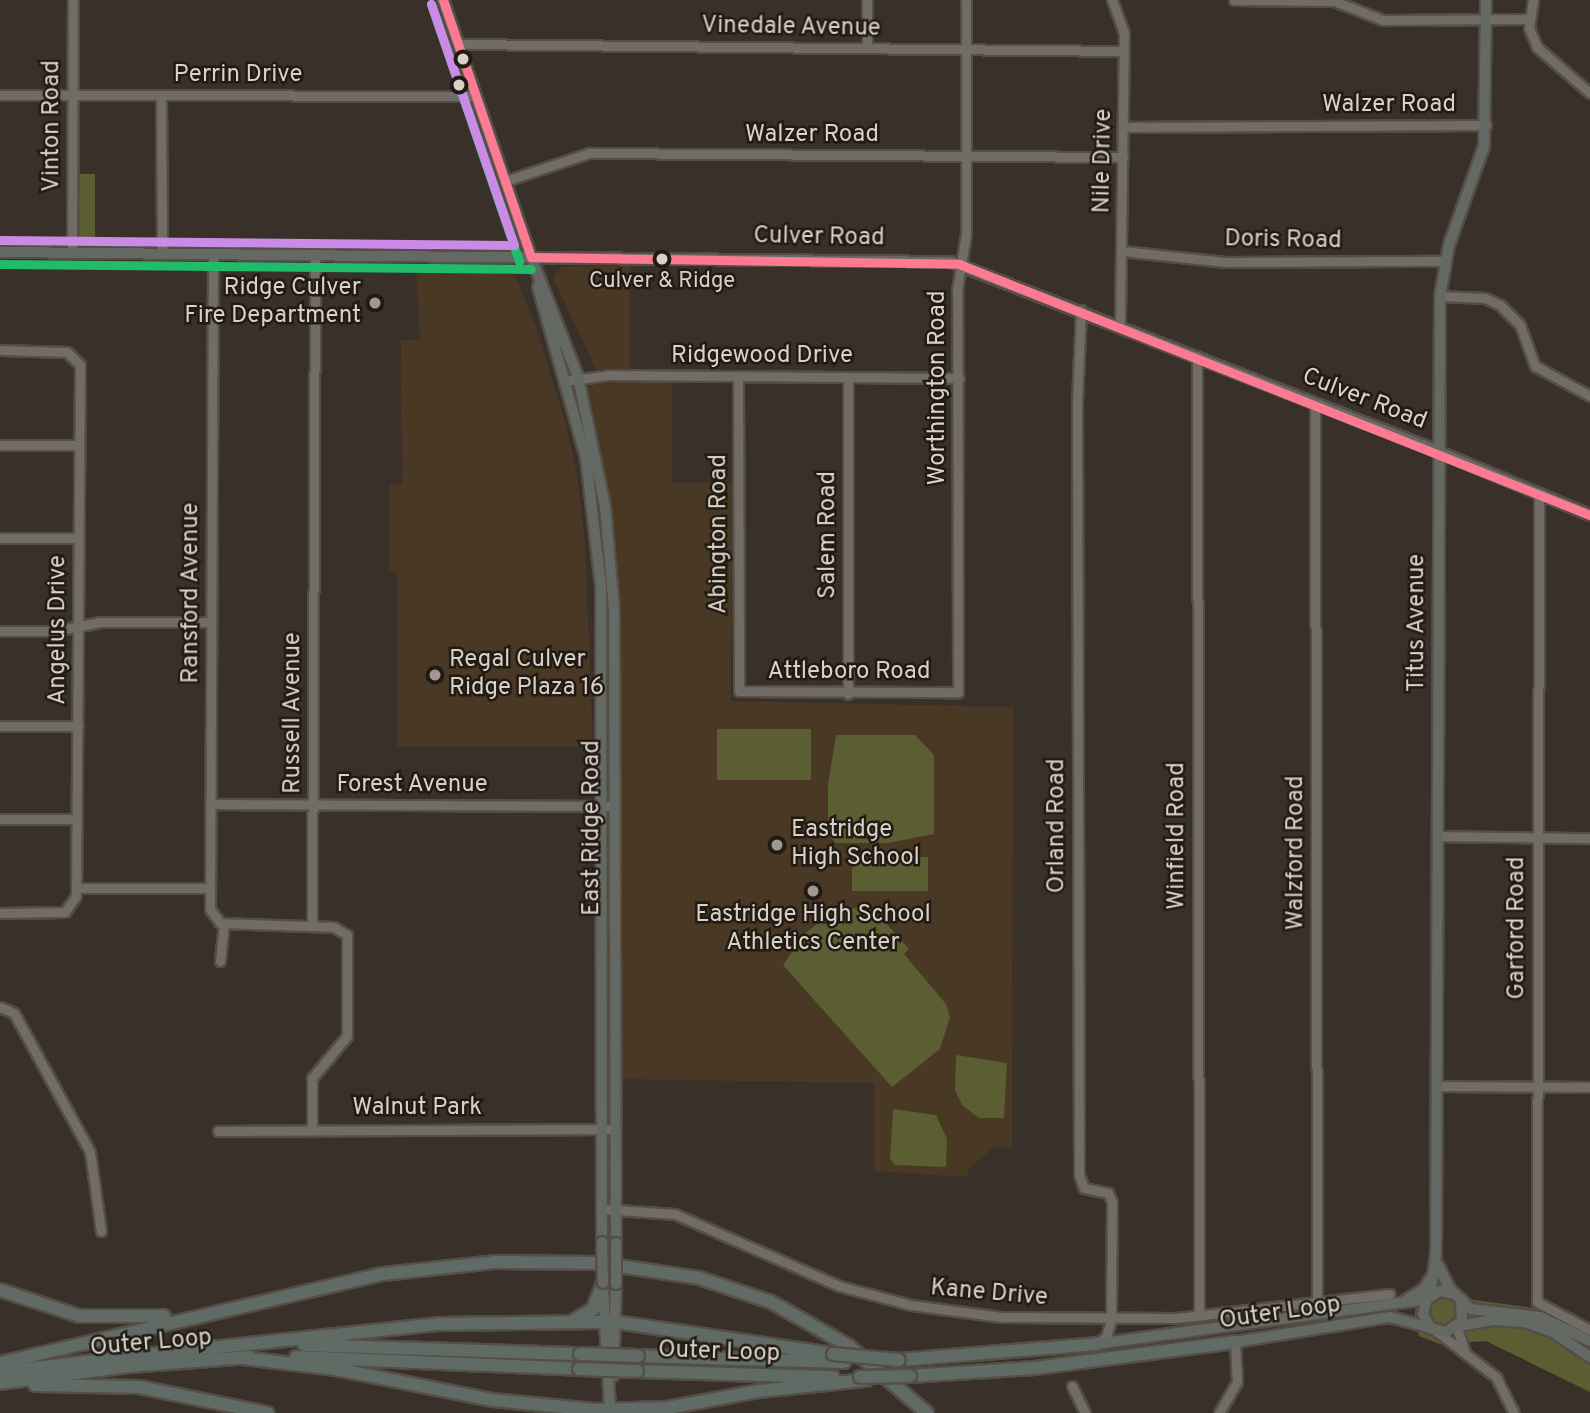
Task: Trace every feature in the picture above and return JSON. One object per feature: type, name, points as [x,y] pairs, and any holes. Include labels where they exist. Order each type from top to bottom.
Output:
[{"type":"highway","points":[[0,1363],[271,1297],[395,1272],[484,1263],[560,1261],[662,1270],[736,1288],[806,1319],[860,1354],[927,1413]]},
{"type":"highway","points":[[565,1321],[591,1311],[609,1283]]},
{"type":"highway","points":[[0,1290],[54,1311],[117,1320],[271,1297]]},
{"type":"highway","points":[[210,1348],[431,1325],[565,1321],[609,1322],[833,1354],[899,1360]]},
{"type":"highway","name":"Outer Loop","points":[[0,1386],[130,1366],[243,1358],[357,1358],[863,1379],[1034,1368],[1236,1342]]},
{"type":"highway","name":"Outer Loop","points":[[0,1372],[210,1348],[329,1345],[844,1363],[1096,1344]]},
{"type":"highway","points":[[243,1358],[336,1369],[503,1402],[610,1412],[660,1409],[758,1391],[863,1379]]},
{"type":"highway","points":[[0,1386],[122,1386],[267,1413]]},
{"type":"main road","name":"East Ridge Road","points":[[443,0],[531,257],[578,377],[598,460],[610,545],[616,1243],[609,1283]]},
{"type":"main road","name":"Titus Avenue","points":[[1429,1298],[1436,1258],[1440,296],[1445,261],[1480,163],[1486,125],[1486,0]]},
{"type":"main road","name":"Culver Road","points":[[0,252],[959,264],[1439,452],[1590,515]]},
{"type":"main road","name":"East Ridge Road","points":[[531,257],[586,458],[598,548],[602,1242],[609,1283],[610,1412]]},
{"type":"main road","name":"Titus Avenue","points":[[1436,1258],[1442,1276],[1458,1298]]},
{"type":"main road","points":[[1390,1300],[1424,1289],[1436,1258]]},
{"type":"main road","points":[[1590,1341],[1545,1318],[1478,1312],[1458,1298],[1440,1291],[1429,1298],[1424,1318],[1435,1331],[1494,1320],[1529,1323],[1553,1332],[1590,1357]]},
{"type":"main road","name":"Outer Loop","points":[[1096,1344],[1390,1300],[1429,1298]]},
{"type":"main road","points":[[1458,1298],[1464,1315],[1458,1327]]},
{"type":"main road","name":"Outer Loop","points":[[1236,1342],[1386,1318],[1435,1331]]},
{"type":"street","name":"Vinton Road","points":[[72,252],[73,0]]},
{"type":"street","points":[[867,0],[867,48]]},
{"type":"street","name":"Worthington Road","points":[[958,692],[959,264],[966,234],[967,0]]},
{"type":"street","name":"Nile Drive","points":[[1112,0],[1123,26],[1124,51],[1120,326]]},
{"type":"street","points":[[1234,0],[1334,1],[1383,20],[1528,19]]},
{"type":"street","points":[[1533,0],[1528,19],[1537,47],[1588,88]]},
{"type":"street","name":"Vinedale Avenue","points":[[458,44],[1124,51]]},
{"type":"street","name":"Perrin Drive","points":[[0,94],[476,96]]},
{"type":"street","points":[[162,96],[162,253]]},
{"type":"street","name":"Walzer Road","points":[[1124,127],[1486,125]]},
{"type":"street","name":"Walzer Road","points":[[505,181],[589,153],[1123,157]]},
{"type":"street","name":"Doris Road","points":[[1122,251],[1225,262],[1445,261]]},
{"type":"street","name":"Ransford Avenue","points":[[213,254],[210,888],[211,914],[224,924]]},
{"type":"street","name":"Russell Avenue","points":[[312,926],[315,254]]},
{"type":"street","points":[[1440,296],[1485,298],[1500,304],[1520,325],[1535,366],[1590,396]]},
{"type":"street","name":"Orland Road","points":[[1081,310],[1077,400],[1079,1175],[1084,1188],[1108,1193],[1112,1202],[1111,1320]]},
{"type":"street","name":"Angelus Drive","points":[[0,350],[57,351],[76,357],[80,365],[76,888]]},
{"type":"street","name":"Winfield Road","points":[[1197,356],[1199,1317]]},
{"type":"street","name":"Abington Road","points":[[738,376],[739,691]]},
{"type":"street","name":"Ridgewood Drive","points":[[565,381],[578,377],[960,378]]},
{"type":"street","name":"Salem Road","points":[[848,377],[848,694]]},
{"type":"street","name":"Walzford Road","points":[[1315,403],[1317,1303]]},
{"type":"street","points":[[0,445],[78,445]]},
{"type":"street","name":"Garford Road","points":[[1539,494],[1536,1302],[1590,1331]]},
{"type":"street","points":[[0,538],[78,538]]},
{"type":"street","points":[[0,631],[55,631],[100,622],[211,622]]},
{"type":"street","name":"Attleboro Road","points":[[739,691],[848,694],[958,692]]},
{"type":"street","points":[[0,726],[78,726]]},
{"type":"street","name":"Forest Avenue","points":[[210,804],[613,806]]},
{"type":"street","points":[[0,819],[76,819]]},
{"type":"street","points":[[1438,836],[1590,838]]},
{"type":"street","points":[[0,913],[65,912],[75,902],[76,888],[210,888]]},
{"type":"street","points":[[220,961],[224,924],[342,929],[349,942],[346,1039],[312,1078],[312,1129]]},
{"type":"street","points":[[0,1007],[14,1013],[90,1152],[101,1231]]},
{"type":"street","points":[[1437,1086],[1590,1087]]},
{"type":"street","name":"Walnut Park","points":[[218,1131],[615,1129]]},
{"type":"street","name":"Kane Drive","points":[[602,1209],[676,1213],[839,1286],[911,1305],[1001,1317],[1111,1320],[1199,1317],[1317,1303],[1390,1300]]},
{"type":"street","points":[[1111,1320],[1118,1335],[1130,1339]]},
{"type":"street","points":[[1096,1344],[1106,1337],[1111,1320]]},
{"type":"street","points":[[1458,1327],[1460,1344],[1473,1361]]},
{"type":"street","points":[[1435,1331],[1496,1377],[1514,1413]]},
{"type":"street","points":[[1219,1413],[1238,1379],[1236,1342]]},
{"type":"street","points":[[1072,1386],[1085,1413]]},
{"type":"shaded area","points":[[630,265],[630,370],[596,369],[553,278],[561,267]]},
{"type":"shaded area","points":[[416,267],[515,275],[535,325],[566,423],[577,475],[585,542],[593,746],[397,746],[397,572],[389,572],[390,485],[402,484],[401,340],[420,340]]},
{"type":"shaded area","points":[[672,378],[672,482],[732,483],[731,701],[1013,707],[1012,1148],[994,1147],[968,1169],[967,1177],[874,1171],[874,1083],[619,1079],[616,567],[606,477],[588,388],[597,379]]},
{"type":"green space","points":[[79,174],[95,174],[95,244],[79,244]]},
{"type":"green space","points":[[717,729],[811,729],[811,780],[717,780]]},
{"type":"green space","points":[[836,735],[915,735],[934,755],[934,834],[888,843],[836,843],[828,834],[828,785]]},
{"type":"green space","points":[[852,857],[928,857],[928,891],[852,891]]},
{"type":"green space","points":[[868,903],[909,949],[904,954],[946,1004],[950,1017],[940,1049],[892,1087],[783,965],[804,934],[821,921]]},
{"type":"green space","points":[[956,1055],[1007,1063],[1004,1118],[979,1118],[962,1105],[955,1090]]},
{"type":"green space","points":[[893,1109],[936,1115],[947,1139],[946,1167],[895,1165],[890,1159]]},
{"type":"green space","points":[[1448,1277],[1467,1299],[1547,1310],[1590,1333],[1590,1392],[1486,1341],[1440,1344],[1419,1336],[1414,1320],[1418,1291],[1425,1283]]},
{"type":"transit line","points":[[443,0],[531,257]]},
{"type":"transit line","points":[[431,4],[519,261]]},
{"type":"transit line","points":[[0,240],[514,245],[431,4]]},
{"type":"transit line","points":[[531,257],[959,264],[1590,515]]},
{"type":"transit line","points":[[0,264],[531,269]]},
{"type":"place","name":"Culver & Ridge","points":[[662,259]]},
{"type":"place","name":"Ridge Culver Fire Department","points":[[375,303]]},
{"type":"place","name":"Regal Culver Ridge Plaza 16","points":[[435,675]]},
{"type":"place","name":"Eastridge High School","points":[[777,845]]},
{"type":"place","name":"Eastridge High School Athletics Center","points":[[813,891]]}]
